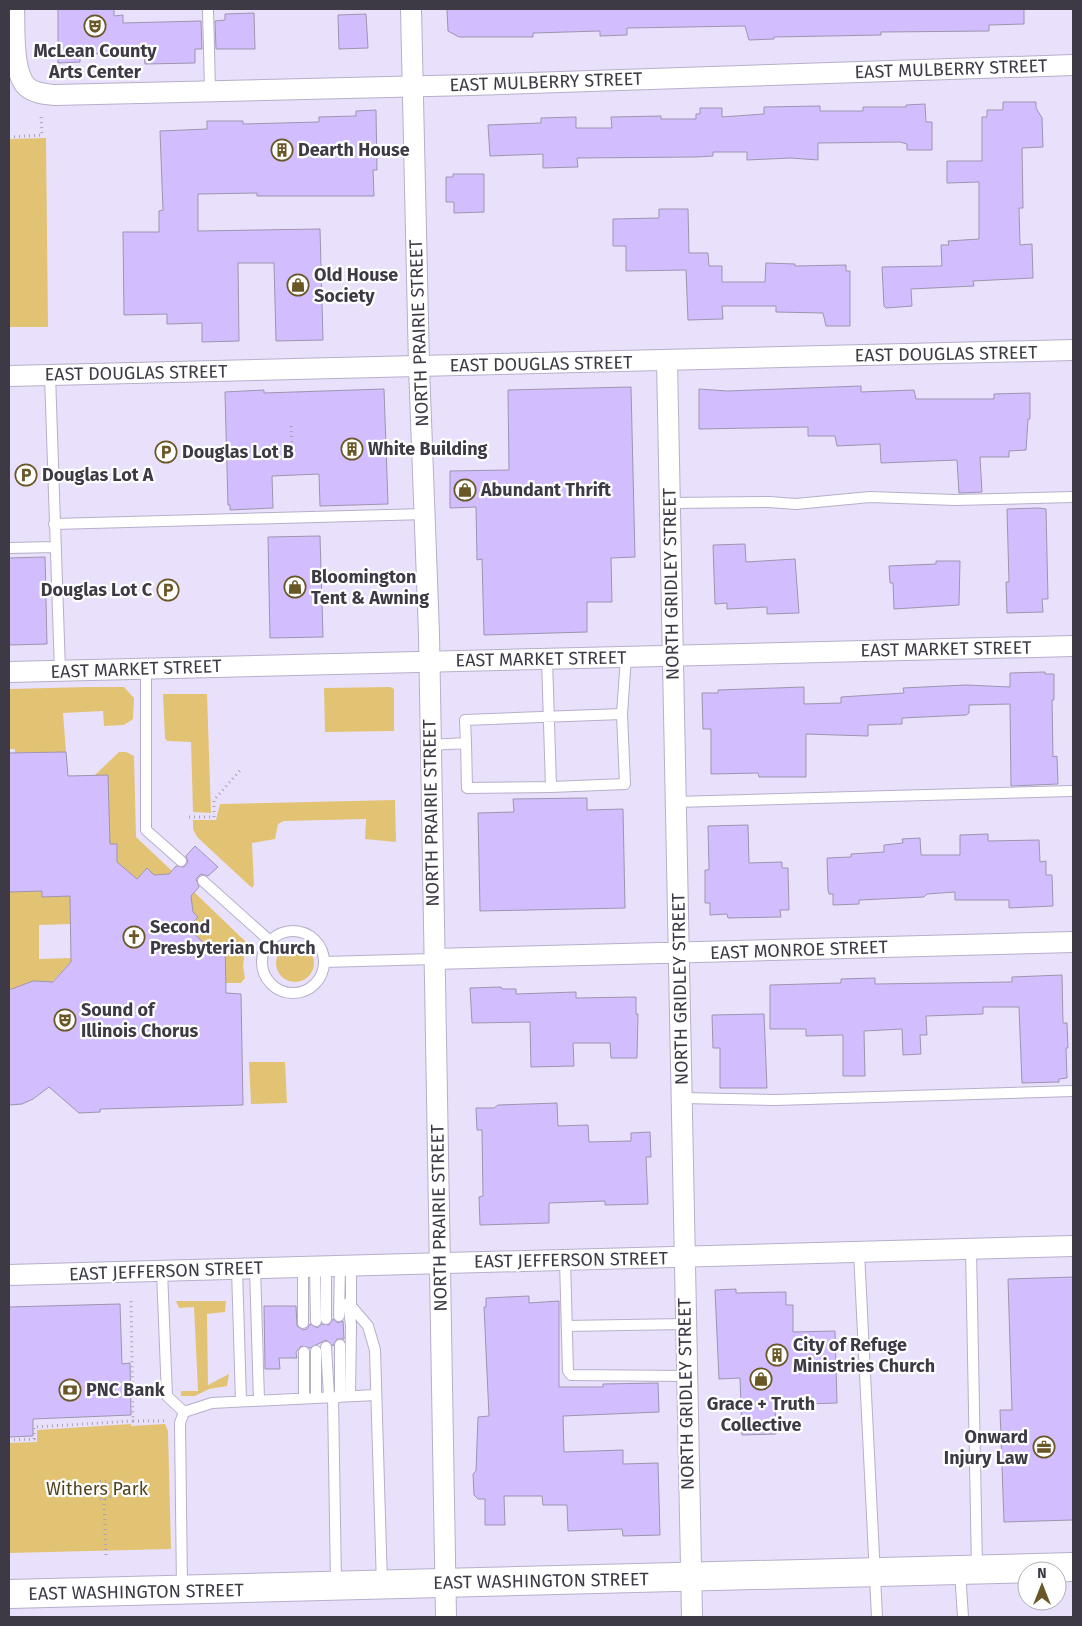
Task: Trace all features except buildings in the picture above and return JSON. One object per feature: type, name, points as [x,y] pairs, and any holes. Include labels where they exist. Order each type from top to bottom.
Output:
[{"type":"main road","name":"EAST WASHINGTON STREET","points":[[9,1594],[1073,1567]]},
{"type":"street","name":"EAST MULBERRY STREET","points":[[14,9],[16,53],[23,81],[34,91],[54,95],[413,86],[1073,65]]},
{"type":"street","name":"NORTH PRAIRIE STREET","points":[[411,9],[419,366],[426,514],[446,1617]]},
{"type":"street","name":"EAST DOUGLAS STREET","points":[[9,376],[1073,350]]},
{"type":"street","name":"NORTH GRIDLEY STREET","points":[[668,361],[667,424],[671,503],[672,656],[680,953],[685,1324],[692,1617]]},
{"type":"street","name":"EAST MARKET STREET","points":[[9,672],[1073,646]]},
{"type":"street","name":"EAST MONROE STREET","points":[[434,959],[1073,942]]},
{"type":"street","name":"EAST JEFFERSON STREET","points":[[9,1275],[1073,1246]]},
{"type":"lane","points":[[208,9],[210,91]]},
{"type":"lane","points":[[50,375],[60,671]]},
{"type":"lane","points":[[671,503],[769,502],[796,504],[870,497],[955,500],[1073,497]]},
{"type":"lane","points":[[54,524],[426,514]]},
{"type":"lane","points":[[9,548],[55,547]]},
{"type":"lane","points":[[622,714],[465,720],[467,788],[625,784],[622,714],[626,657]]},
{"type":"lane","points":[[547,659],[550,787]]},
{"type":"lane","points":[[146,669],[146,830],[181,861]]},
{"type":"lane","points":[[430,745],[466,743]]},
{"type":"lane","points":[[676,802],[1073,791]]},
{"type":"lane","points":[[204,881],[270,941]]},
{"type":"lane","points":[[294,931],[304,933],[320,946],[324,962],[322,975],[307,991],[292,994],[277,990],[266,979],[261,964],[262,954],[270,941],[283,932],[294,931]]},
{"type":"lane","points":[[324,962],[434,959]]},
{"type":"lane","points":[[682,1098],[775,1100],[1073,1092]]},
{"type":"lane","points":[[963,1617],[969,1570],[971,1249]]},
{"type":"lane","points":[[859,1252],[877,1617]]},
{"type":"lane","points":[[565,1260],[568,1371],[571,1375],[686,1376]]},
{"type":"lane","points":[[330,1266],[339,1316]]},
{"type":"lane","points":[[321,1320],[330,1266]]},
{"type":"lane","points":[[303,1323],[330,1266]]},
{"type":"lane","points":[[330,1266],[351,1306],[368,1326],[375,1350],[382,1586]]},
{"type":"lane","points":[[330,1266],[348,1308],[351,1325],[338,1397]]},
{"type":"lane","points":[[246,1268],[259,1400]]},
{"type":"lane","points":[[241,1401],[246,1268]]},
{"type":"lane","points":[[162,1271],[167,1396],[184,1412]]},
{"type":"lane","points":[[567,1326],[685,1324]]},
{"type":"lane","points":[[336,1587],[340,1346]]},
{"type":"lane","points":[[326,1347],[338,1397]]},
{"type":"lane","points":[[316,1351],[316,1398]]},
{"type":"lane","points":[[304,1352],[304,1398]]},
{"type":"lane","points":[[184,1412],[212,1403],[376,1395]]},
{"type":"lane","points":[[182,1590],[180,1423],[184,1412]]},
{"type":"path","points":[[9,137],[42,135],[41,115]]},
{"type":"path","points":[[291,426],[292,446]]},
{"type":"path","points":[[189,817],[214,817],[214,800],[242,768]]},
{"type":"path","points":[[9,1440],[34,1439],[34,1427],[133,1421],[130,1298]]},
{"type":"path","points":[[103,1481],[111,1484],[112,1490],[111,1495],[104,1499],[98,1497],[94,1492],[97,1483],[103,1481]]},
{"type":"path","points":[[104,1499],[106,1555]]},
{"type":"green space","points":[[46,138],[48,327],[9,327],[9,139]]},
{"type":"green space","points":[[124,687],[134,698],[133,719],[124,725],[104,726],[103,711],[63,713],[66,752],[15,753],[15,749],[9,749],[9,689]]},
{"type":"green space","points":[[390,687],[394,689],[394,731],[325,732],[324,688]]},
{"type":"green space","points":[[163,694],[207,694],[211,813],[193,812],[191,742],[167,741],[165,738]]},
{"type":"green space","points":[[119,752],[126,752],[134,756],[136,837],[172,871],[169,874],[154,875],[147,868],[137,879],[117,862],[117,844],[110,844],[95,775]]},
{"type":"green space","points":[[395,800],[396,842],[365,839],[366,819],[284,821],[278,824],[275,839],[252,843],[254,885],[252,888],[197,837],[193,829],[193,820],[216,820],[220,804]]},
{"type":"green space","points":[[20,885],[70,896],[71,924],[39,925],[39,959],[71,958],[71,962],[51,983],[33,981],[9,990],[9,892],[19,892]]},
{"type":"green space","points":[[194,892],[246,942],[243,966],[245,978],[241,983],[226,983],[225,945],[207,946],[188,928],[198,917],[192,910],[191,896]]},
{"type":"green space","points":[[295,944],[302,945],[308,950],[313,956],[313,970],[308,976],[302,981],[295,982],[288,981],[282,976],[277,970],[276,963],[277,956],[282,950],[288,945]]},
{"type":"green space","points":[[249,1062],[285,1062],[287,1103],[251,1104]]},
{"type":"green space","points":[[176,1301],[226,1301],[225,1312],[207,1314],[208,1385],[229,1374],[227,1386],[209,1389],[195,1396],[181,1396],[181,1391],[198,1391],[194,1307],[179,1308]]},
{"type":"green space","name":"Withers Park","points":[[131,1424],[131,1426],[165,1424],[168,1431],[171,1549],[9,1553],[9,1443],[37,1442],[37,1430]]},
{"type":"place","name":"McLean County Arts Center","points":[[95,26]]},
{"type":"place","name":"Dearth House","points":[[282,150]]},
{"type":"place","name":"Old House Society","points":[[298,285]]},
{"type":"place","name":"White Building","points":[[352,449]]},
{"type":"place","name":"Douglas Lot B","points":[[166,452]]},
{"type":"place","name":"Douglas Lot A","points":[[26,475]]},
{"type":"place","name":"Abundant Thrift","points":[[465,490]]},
{"type":"place","name":"Bloomington Tent & Awning","points":[[295,587]]},
{"type":"place","name":"Douglas Lot C","points":[[168,590]]},
{"type":"place","name":"Second Presbyterian Church","points":[[134,937]]},
{"type":"place","name":"Sound of Illinois Chorus","points":[[65,1020]]},
{"type":"place","name":"City of Refuge Ministries Church","points":[[777,1355]]},
{"type":"place","name":"Grace + Truth Collective","points":[[761,1379]]},
{"type":"place","name":"PNC Bank","points":[[70,1390]]},
{"type":"place","name":"Onward Injury Law","points":[[1044,1447]]}]
